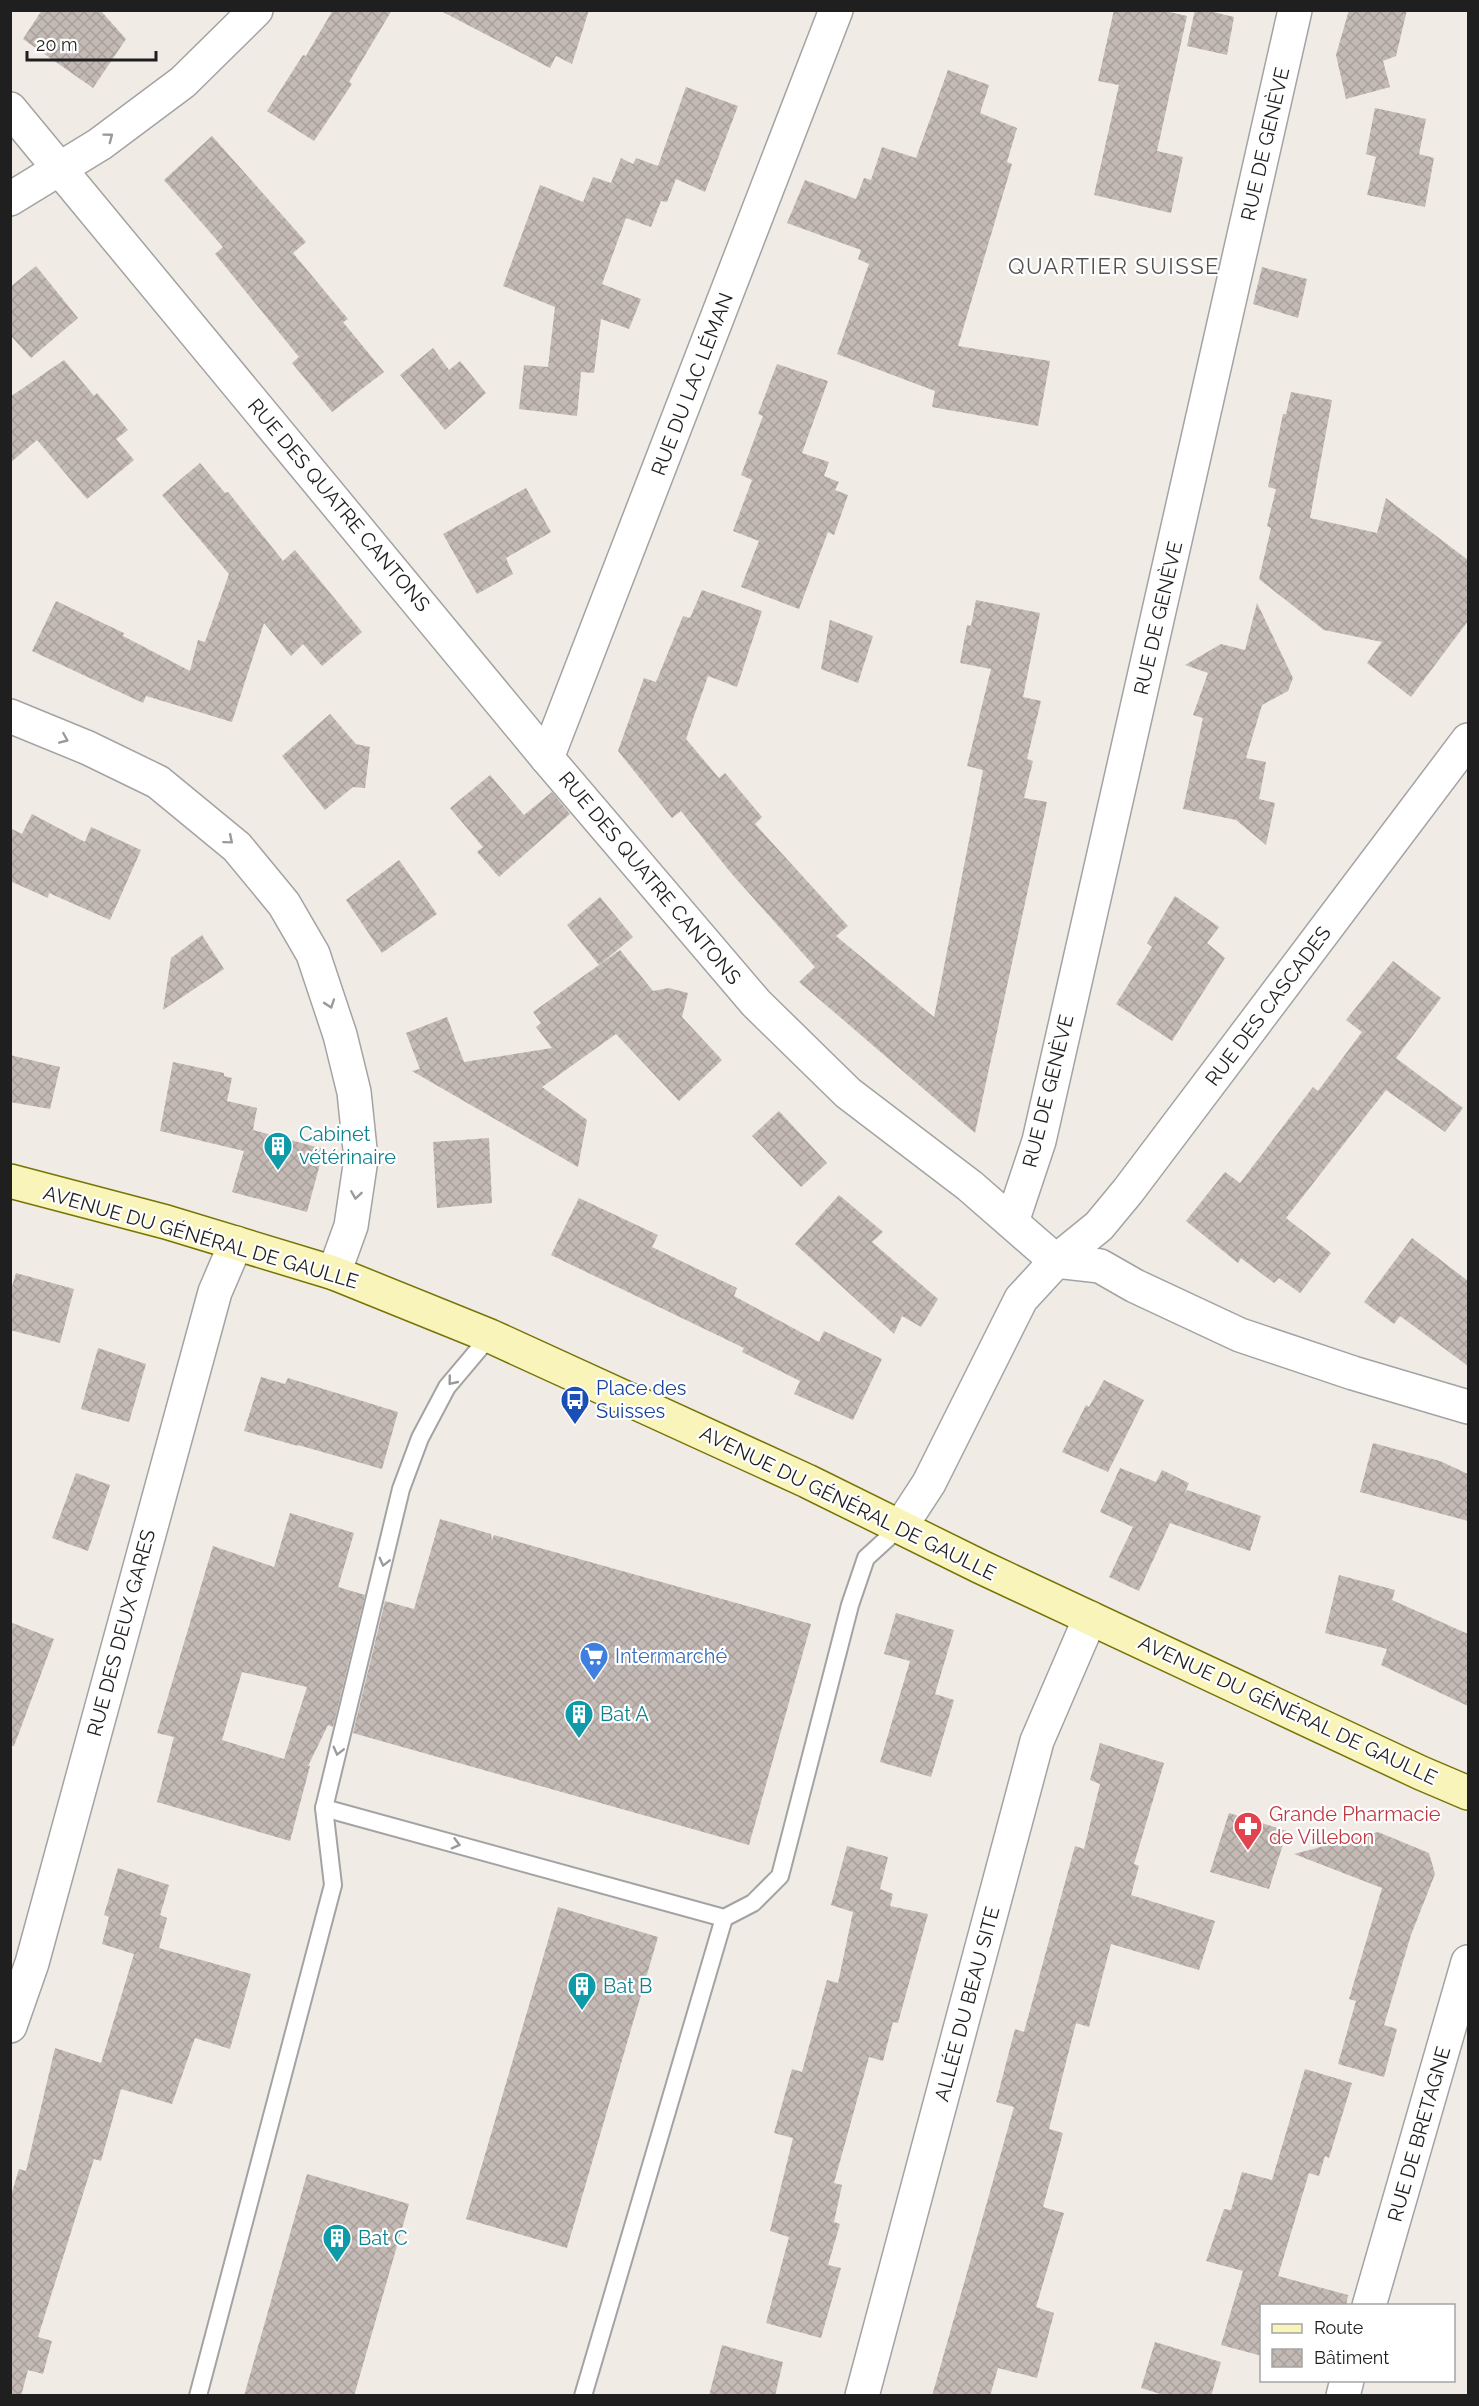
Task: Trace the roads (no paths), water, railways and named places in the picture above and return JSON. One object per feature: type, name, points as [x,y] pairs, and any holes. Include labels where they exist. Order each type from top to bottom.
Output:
[{"type":"main road","name":"AVENUE DU GÉNÉRAL DE GAULLE","points":[[10,1181],[236,1243],[334,1273],[490,1336],[901,1526],[981,1567],[1468,1793]]},
{"type":"street","points":[[10,199],[100,144],[183,81],[256,10]]},
{"type":"street","name":"RUE DU LAC LÉMAN","points":[[547,758],[836,10]]},
{"type":"street","name":"RUE DE GENÈVE","points":[[1012,1222],[1039,1141],[1295,10]]},
{"type":"street","name":"RUE DES QUATRE CANTONS","points":[[10,109],[547,758],[756,1003],[848,1093],[970,1186],[1056,1261]]},
{"type":"street","points":[[10,716],[88,748],[159,782],[237,847],[285,904],[313,954],[340,1035],[354,1092],[361,1159],[351,1226],[334,1273]]},
{"type":"street","name":"RUE DES CASCADES","points":[[1056,1261],[1099,1226],[1128,1191],[1468,740]]},
{"type":"street","name":"RUE DES DEUX GARES","points":[[10,2026],[21,1960],[215,1292],[236,1243]]},
{"type":"street","points":[[901,1526],[929,1483],[1021,1299],[1056,1261],[1100,1266],[1135,1286],[1240,1335],[1353,1373],[1468,1407]]},
{"type":"street","name":"ALLÉE DU BEAU SITE","points":[[862,2396],[1037,1741],[1090,1618]]},
{"type":"street","name":"RUE DE BRETAGNE","points":[[1370,2304],[1468,1962]]},
{"type":"lane","points":[[198,2396],[333,1885],[324,1808],[399,1501],[420,1438],[447,1387],[490,1336]]},
{"type":"lane","points":[[324,1808],[724,1918],[753,1903],[780,1876],[850,1605],[862,1568],[866,1558],[901,1526]]},
{"type":"lane","points":[[583,2396],[724,1918]]},
{"type":"place","name":"Cabinet vétérinaire","points":[[278,1172]]},
{"type":"place","name":"Place des Suisses","points":[[575,1426]]},
{"type":"place","name":"Intermarché","points":[[594,1682]]},
{"type":"place","name":"Bat A","points":[[579,1740]]},
{"type":"place","name":"Grande Pharmacie de Villebon","points":[[1248,1852]]},
{"type":"place","name":"Bat B","points":[[582,2012]]},
{"type":"place","name":"Bat C","points":[[337,2264]]},
{"type":"district","name":"QUARTIER SUISSE","points":[[1114,266]]}]
